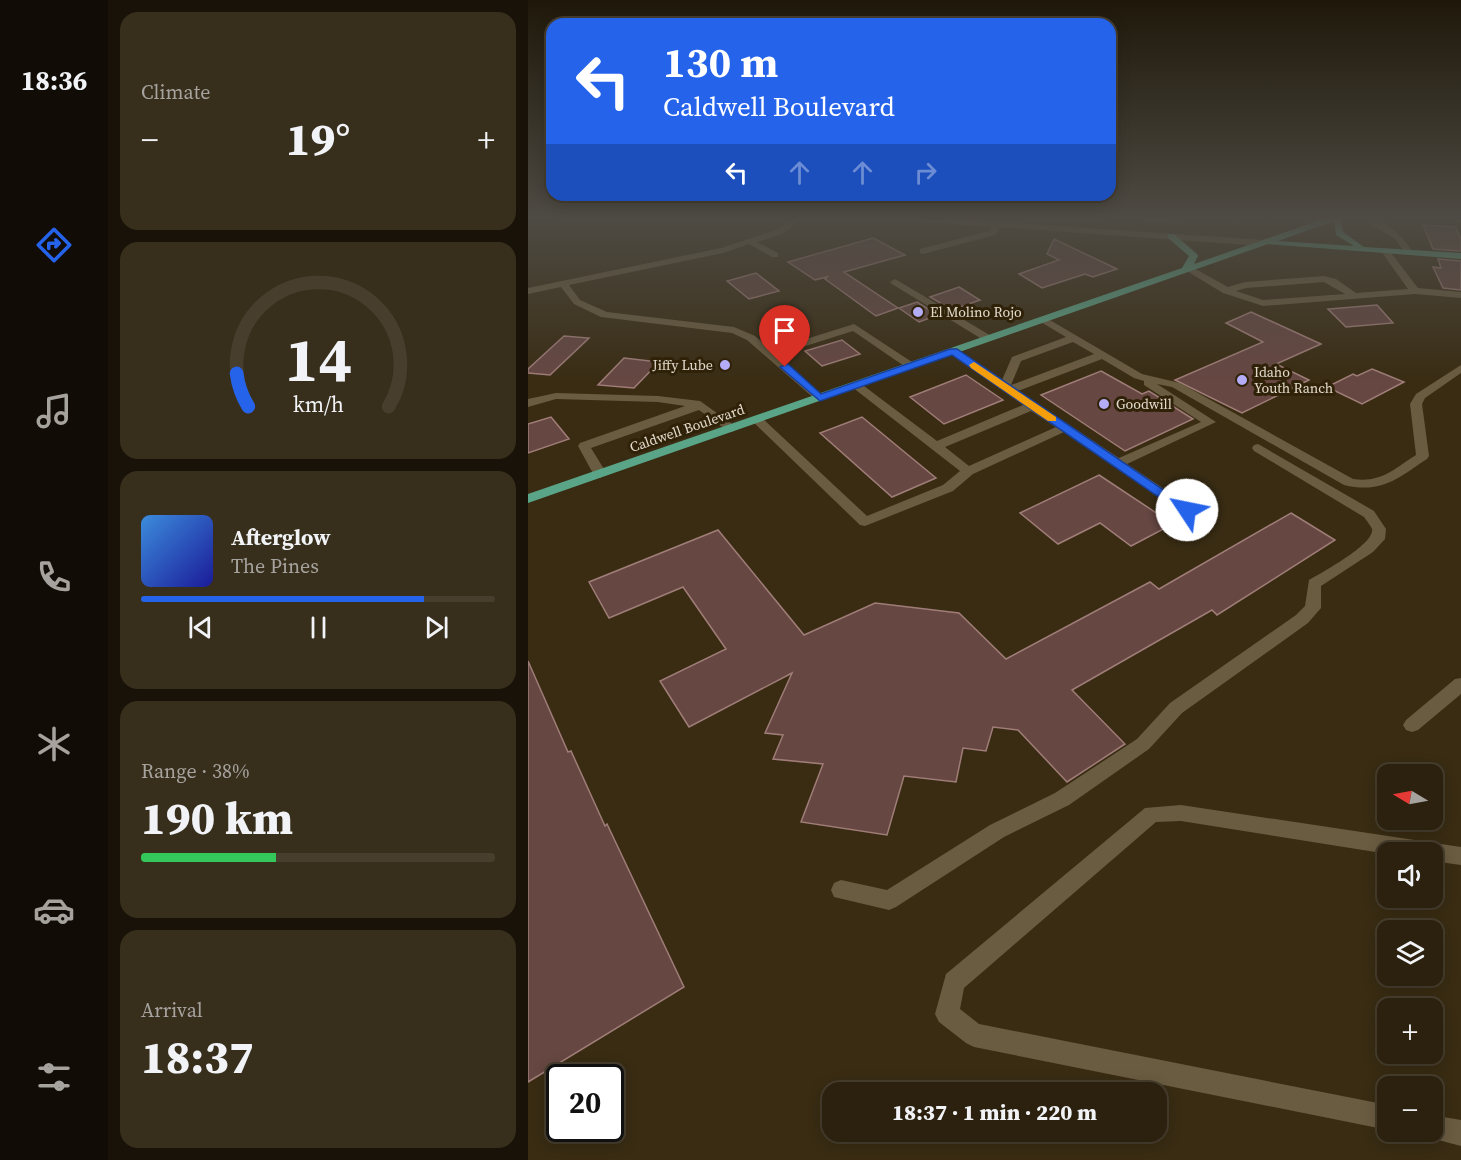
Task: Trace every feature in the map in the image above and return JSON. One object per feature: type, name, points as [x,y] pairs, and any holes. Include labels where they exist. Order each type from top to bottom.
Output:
[{"type":"main road","name":"Caldwell Boulevard","points":[[528,499],[1173,273]]},
{"type":"street","points":[[528,291],[608,273]]},
{"type":"street","points":[[1195,273],[1226,291],[1263,303],[1352,294],[1415,291],[1461,295]]},
{"type":"street","points":[[1402,273],[1415,291]]},
{"type":"street","points":[[1226,291],[1245,285],[1324,279],[1333,281],[1352,294]]},
{"type":"street","points":[[895,282],[989,339]]},
{"type":"street","points":[[563,283],[577,302],[595,312],[622,318],[734,330],[751,338],[820,398]]},
{"type":"street","points":[[1043,319],[1210,422],[1118,464]]},
{"type":"street","points":[[770,354],[854,327],[911,366]]},
{"type":"street","points":[[1007,388],[1016,359],[1074,338]]},
{"type":"street","points":[[953,351],[1204,522]]},
{"type":"street","points":[[1007,388],[1102,355]]},
{"type":"street","points":[[1138,376],[1176,385],[1349,482],[1366,485],[1383,482],[1423,456],[1416,404],[1420,396],[1461,368]]},
{"type":"street","points":[[856,385],[968,471]]},
{"type":"street","points":[[528,403],[556,396],[658,399],[700,405],[732,428]]},
{"type":"street","points":[[600,474],[584,446],[700,405]]},
{"type":"street","points":[[936,446],[1032,406]]},
{"type":"street","points":[[757,420],[865,522],[948,488],[968,471],[1065,428]]},
{"type":"street","points":[[842,890],[889,900],[997,831],[1062,799],[1143,744],[1176,708],[1302,618],[1313,608],[1314,584],[1368,549],[1378,539],[1379,529],[1369,514],[1258,448]]},
{"type":"street","points":[[1412,724],[1461,684]]},
{"type":"street","points":[[1377,1116],[974,1035],[947,1014],[954,982],[1152,814],[1181,813],[1461,856]]},
{"type":"street","points":[[1443,1129],[1461,1133]]},
{"type":"building","points":[[756,273],[779,291],[749,299],[727,281]]},
{"type":"building","points":[[805,273],[846,273],[898,308],[876,316],[825,279],[827,277],[815,280]]},
{"type":"building","points":[[1105,273],[1093,277],[1085,274],[1042,288],[1019,274]]},
{"type":"building","points":[[1436,273],[1461,273],[1461,290],[1443,288]]},
{"type":"building","points":[[959,287],[980,300],[952,310],[930,297]]},
{"type":"building","name":"El Molino Rojo","points":[[917,302],[938,315],[919,322],[899,308]]},
{"type":"building","points":[[1377,305],[1393,323],[1346,327],[1328,309]]},
{"type":"building","points":[[1251,312],[1321,344],[1276,364],[1309,380],[1242,413],[1175,380],[1263,342],[1226,323]]},
{"type":"building","points":[[564,336],[589,338],[550,375],[528,373],[528,369]]},
{"type":"building","points":[[842,340],[860,354],[822,366],[805,351]]},
{"type":"building","points":[[624,358],[659,362],[634,388],[598,385]]},
{"type":"building","points":[[1372,369],[1404,382],[1362,404],[1327,387],[1353,374],[1357,376]]},
{"type":"building","points":[[1101,371],[1142,394],[1149,391],[1193,419],[1125,451],[1041,395]]},
{"type":"building","points":[[966,375],[1003,400],[944,424],[910,397]]},
{"type":"building","points":[[551,417],[569,439],[528,453],[528,424]]},
{"type":"building","points":[[862,417],[936,478],[892,497],[820,433]]},
{"type":"building","points":[[1099,475],[1173,524],[1131,546],[1100,523],[1058,544],[1020,513]]},
{"type":"building","points":[[1291,513],[1335,540],[1217,615],[1212,610],[1072,690],[1125,744],[1067,782],[1018,730],[993,727],[986,751],[963,748],[956,782],[904,776],[887,835],[801,822],[823,764],[773,759],[783,735],[765,733],[792,673],[689,727],[660,681],[726,649],[683,587],[609,618],[589,582],[718,530],[804,635],[875,603],[959,613],[1006,659],[1150,582],[1159,589]]},
{"type":"building","points":[[528,661],[568,752],[571,751],[684,987],[558,1064],[546,1064],[546,1071],[528,1082]]},
{"type":"slow traffic","points":[[974,365],[1052,419]]},
{"type":"place","name":"El Molino Rojo","points":[[918,312]]},
{"type":"place","name":"Jiffy Lube","points":[[725,365]]},
{"type":"place","name":"Idaho Youth Ranch","points":[[1242,380]]},
{"type":"place","name":"Goodwill","points":[[1104,404]]},
{"type":"route","points":[[785,367],[820,398],[953,351],[1187,510]]}]
